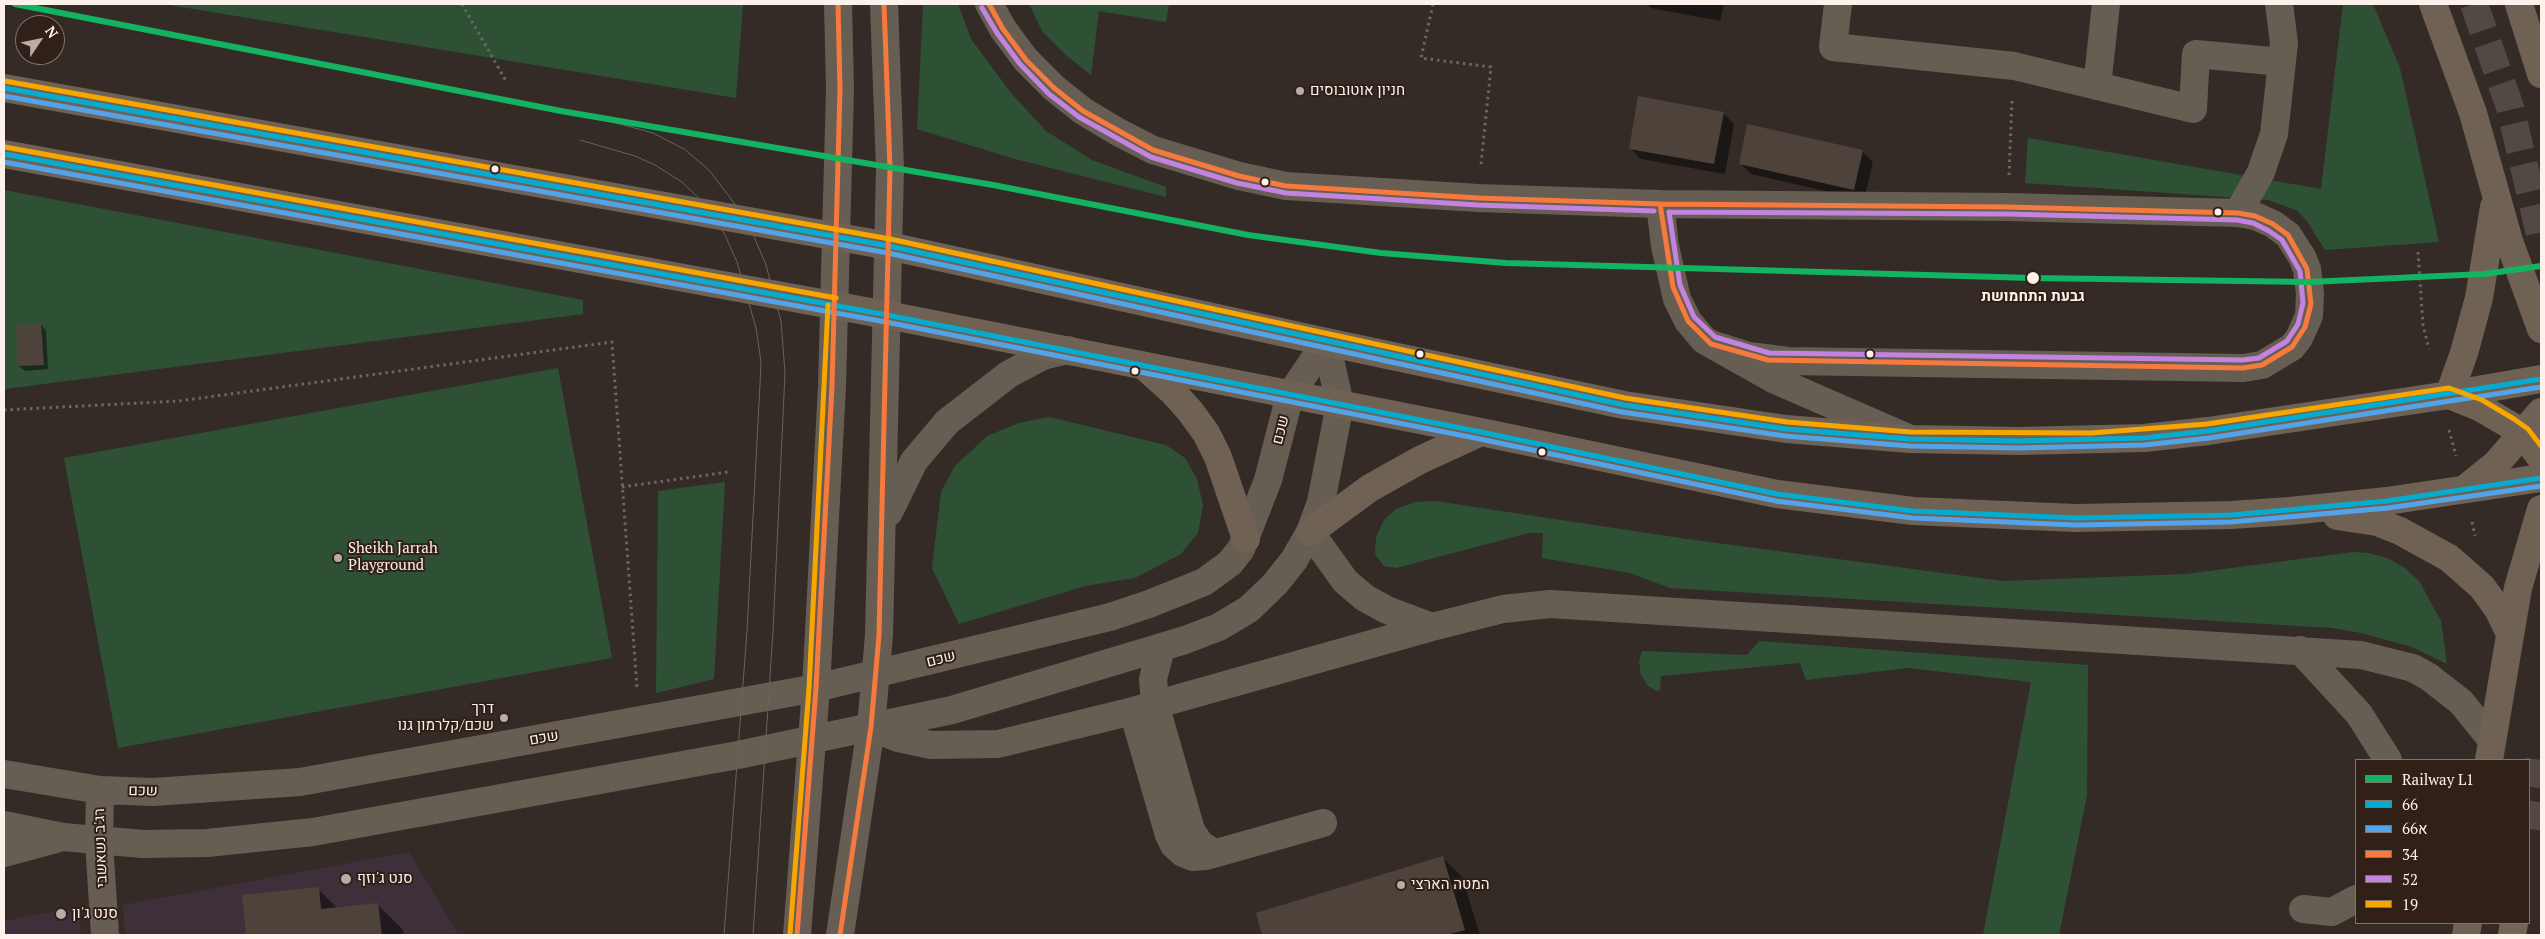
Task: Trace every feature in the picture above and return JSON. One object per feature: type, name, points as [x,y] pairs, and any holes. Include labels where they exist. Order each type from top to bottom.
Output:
[{"type":"highway","points":[[2433,4],[2473,113],[2495,196],[2526,292],[2541,329]]},
{"type":"highway","points":[[2519,4],[2541,74]]},
{"type":"highway","points":[[2532,4],[2541,23]]},
{"type":"highway","points":[[4,88],[837,236],[1624,405],[1786,429],[1910,439],[2019,442],[2144,438],[2208,431],[2449,395],[2541,379]]},
{"type":"highway","points":[[4,154],[887,314],[1480,432],[1777,494],[1913,510],[2076,518],[2231,515],[2387,501],[2541,478]]},
{"type":"highway","points":[[2449,395],[2479,298],[2490,244],[2495,196]]},
{"type":"highway","points":[[1142,365],[1172,391],[1206,433],[1218,457],[1246,539]]},
{"type":"highway","points":[[2449,395],[2479,407],[2523,434],[2541,458]]},
{"type":"highway","points":[[2464,489],[2496,464],[2541,412]]},
{"type":"highway","points":[[1310,532],[1370,488],[1420,460],[1480,432]]},
{"type":"highway","points":[[2490,749],[2509,632],[2528,551],[2541,509]]},
{"type":"highway","points":[[2290,510],[2377,522],[2431,547],[2449,558],[2482,587],[2498,609],[2509,632]]},
{"type":"street","points":[[797,935],[816,688],[835,305],[840,89],[838,4]]},
{"type":"street","points":[[840,935],[871,727],[876,674],[882,548],[890,140],[884,4]]},
{"type":"street","points":[[989,4],[1003,29],[1026,60],[1054,88],[1076,105],[1144,146],[1196,164],[1239,176],[1286,186],[1478,198],[1660,204],[2007,207],[2238,212],[2267,221],[2288,235],[2302,257],[2308,276],[2311,304],[2305,327],[2292,347],[2262,365],[2243,368],[1788,361],[1748,356],[1711,344]]},
{"type":"street","points":[[1838,4],[1833,47],[2014,66],[2193,109],[2196,54],[2282,62]]},
{"type":"street","points":[[2097,86],[2106,4]]},
{"type":"street","points":[[2238,212],[2261,172],[2274,134],[2284,43],[2279,4]]},
{"type":"street","points":[[1660,204],[1665,246],[1677,300],[1696,331],[1711,344],[1775,380],[1910,439]]},
{"type":"street","points":[[4,825],[99,842],[143,844],[206,843],[313,832],[419,815],[812,740],[971,705],[1161,648],[1219,627],[1249,609],[1275,584],[1294,560],[1310,532],[1321,502],[1340,404],[1326,342]]},
{"type":"street","name":"שכם","points":[[4,774],[100,790],[153,792],[300,782],[816,688],[1110,617],[1190,589],[1230,563],[1246,539],[1268,480],[1290,395],[1326,342]]},
{"type":"street","points":[[882,548],[889,510],[900,485],[914,461],[936,433],[970,402],[1009,374],[1043,356],[1068,350]]},
{"type":"street","points":[[1310,532],[1345,581],[1365,598],[1386,610],[1432,627]]},
{"type":"street","points":[[871,727],[898,738],[931,744],[998,744],[1144,707],[1432,627],[1503,610],[1550,604],[2361,655],[2413,668],[2429,677],[2461,702],[2490,749]]},
{"type":"street","points":[[1161,648],[1144,707],[1192,830],[1200,844],[1214,853],[1323,823]]},
{"type":"street","points":[[2300,650],[2359,714],[2387,759]]},
{"type":"street","name":"רג'ב נשאשבי","points":[[100,790],[99,842],[105,935]]},
{"type":"street","points":[[4,853],[63,837]]},
{"type":"street","points":[[2303,909],[2332,912],[2355,900]]},
{"type":"path","points":[[462,4],[506,81]]},
{"type":"path","points":[[1433,4],[1421,58],[1491,67],[1481,168]]},
{"type":"path","points":[[2008,183],[2014,66]]},
{"type":"path","points":[[4,410],[178,401],[612,342],[639,721]]},
{"type":"path","points":[[622,487],[728,472]]},
{"type":"shaded area","name":"סנט ג'וזף","points":[[409,852],[459,935],[125,935],[123,905]]},
{"type":"shaded area","name":"סנט ג'ון","points":[[79,907],[81,935],[4,935],[4,921]]},
{"type":"green space","points":[[163,4],[743,4],[736,98]]},
{"type":"green space","points":[[923,4],[958,4],[971,39],[1011,93],[1046,131],[1092,160],[1166,187],[1166,197],[1015,159],[917,129]]},
{"type":"green space","points":[[1029,4],[1169,4],[1166,22],[1099,11],[1091,75],[1067,56],[1042,31]]},
{"type":"green space","points":[[2343,4],[2373,4],[2400,68],[2439,242],[2325,250],[2307,221],[2296,210],[2268,200],[2025,183],[2028,138],[2321,189]]},
{"type":"green space","points":[[4,190],[583,300],[583,314],[5,389]]},
{"type":"green space","name":"Sheikh Jarrah Playground","points":[[558,368],[612,658],[118,748],[64,458]]},
{"type":"green space","points":[[1049,417],[1166,445],[1185,458],[1197,479],[1203,505],[1198,533],[1181,554],[1135,578],[1085,586],[959,624],[932,568],[941,492],[955,466],[987,436],[1019,423]]},
{"type":"green space","points":[[725,482],[714,679],[656,693],[658,491]]},
{"type":"green space","points":[[1435,501],[1687,539],[2003,581],[2186,574],[2353,552],[2368,553],[2387,558],[2405,568],[2420,582],[2441,621],[2447,664],[2412,647],[2361,633],[2332,628],[1670,588],[1630,573],[1542,558],[1543,533],[1529,533],[1396,568],[1384,566],[1375,554],[1376,537],[1384,520],[1396,509],[1415,502]]},
{"type":"green space","points":[[1759,641],[2088,665],[2087,795],[2059,935],[1983,935],[2031,682],[1908,668],[1806,680],[1800,663],[1661,676],[1660,690],[1657,691],[1648,686],[1641,675],[1639,661],[1642,651],[1747,655]]},
{"type":"building","points":[[1638,96],[1724,112],[1714,164],[1629,149]]},
{"type":"building","points":[[1747,124],[1863,150],[1854,190],[1739,164]]},
{"type":"building","points":[[41,324],[44,365],[18,366],[16,325]]},
{"type":"building","name":"המטה הארצי","points":[[1443,856],[1465,930],[1447,935],[1262,935],[1256,913]]},
{"type":"building","points":[[319,887],[321,909],[378,903],[382,935],[246,935],[242,895]]},
{"type":"tunnel","points":[[2474,4],[2510,107],[2541,238]]},
{"type":"tunnel","points":[[2530,822],[2541,749]]},
{"type":"tram line","points":[[587,115],[653,133],[684,149],[709,170],[747,220],[766,265],[781,321],[785,373],[773,631],[753,935]]},
{"type":"tram line","points":[[580,140],[635,156],[655,165],[682,182],[705,204],[725,235],[737,262],[756,328],[761,362],[747,631],[724,935]]},
{"type":"rail line","name":"L1","points":[[15,4],[561,111],[993,185],[1248,235],[1381,253],[1506,263],[2032,278],[2309,282],[2484,274],[2541,266]]},
{"type":"transit line","name":"34","points":[[797,935],[816,688],[832,386],[840,89],[838,4]]},
{"type":"transit line","name":"34","points":[[840,935],[871,727],[879,635],[890,168],[884,4]]},
{"type":"transit line","name":"34","points":[[989,4],[1003,29],[1026,60],[1054,88],[1083,111],[1153,150],[1239,176],[1286,186],[1478,198],[1660,204]]},
{"type":"transit line","name":"52","points":[[982,8],[997,33],[1020,64],[1049,94],[1079,117],[1151,157],[1237,183],[1286,193],[1478,205],[1654,211]]},
{"type":"transit line","name":"19","points":[[5,81],[890,239],[1625,398],[1787,422],[1910,432],[2091,433],[2207,424],[2449,388],[2482,400],[2514,419],[2528,429],[2541,446]]},
{"type":"transit line","name":"66","points":[[4,88],[889,246],[1624,405],[1786,429],[1910,439],[2019,441],[2144,438],[2208,431],[2541,379]]},
{"type":"transit line","name":"66א","points":[[4,96],[888,253],[1622,412],[1785,436],[1910,446],[2019,448],[2144,445],[2209,438],[2541,387]]},
{"type":"transit line","name":"19","points":[[5,147],[836,298]]},
{"type":"transit line","name":"66","points":[[4,154],[887,315],[1481,432],[1777,494],[1913,511],[2076,518],[2231,515],[2387,501],[2541,478]]},
{"type":"transit line","name":"66א","points":[[4,162],[886,322],[1480,439],[1776,501],[1913,518],[2076,525],[2231,522],[2388,508],[2541,486]]},
{"type":"transit line","name":"34","points":[[1660,204],[2007,207],[2238,213],[2255,216],[2273,224],[2288,235],[2307,269],[2311,304],[2305,327],[2292,347],[2262,365],[2243,368],[1768,360],[1711,344],[1688,321],[1673,287],[1660,204]]},
{"type":"transit line","name":"52","points":[[1669,212],[2007,214],[2237,220],[2253,223],[2282,240],[2300,271],[2303,303],[2298,324],[2287,341],[2259,358],[2242,360],[1769,353],[1715,337],[1694,317],[1680,285],[1669,212]]},
{"type":"transit line","name":"19","points":[[790,934],[809,688],[828,305]]},
{"type":"place","name":"חניון אוטובוסים","points":[[1300,91]]},
{"type":"place","name":"גבעת התחמושת","points":[[2033,278]]},
{"type":"place","name":"Sheikh Jarrah Playground","points":[[338,558]]},
{"type":"place","name":"דרך שכם/קלרמון גנו","points":[[504,718]]},
{"type":"place","name":"סנט ג'וזף","points":[[346,879]]},
{"type":"place","name":"המטה הארצי","points":[[1401,885]]},
{"type":"place","name":"סנט ג'ון","points":[[61,914]]}]
